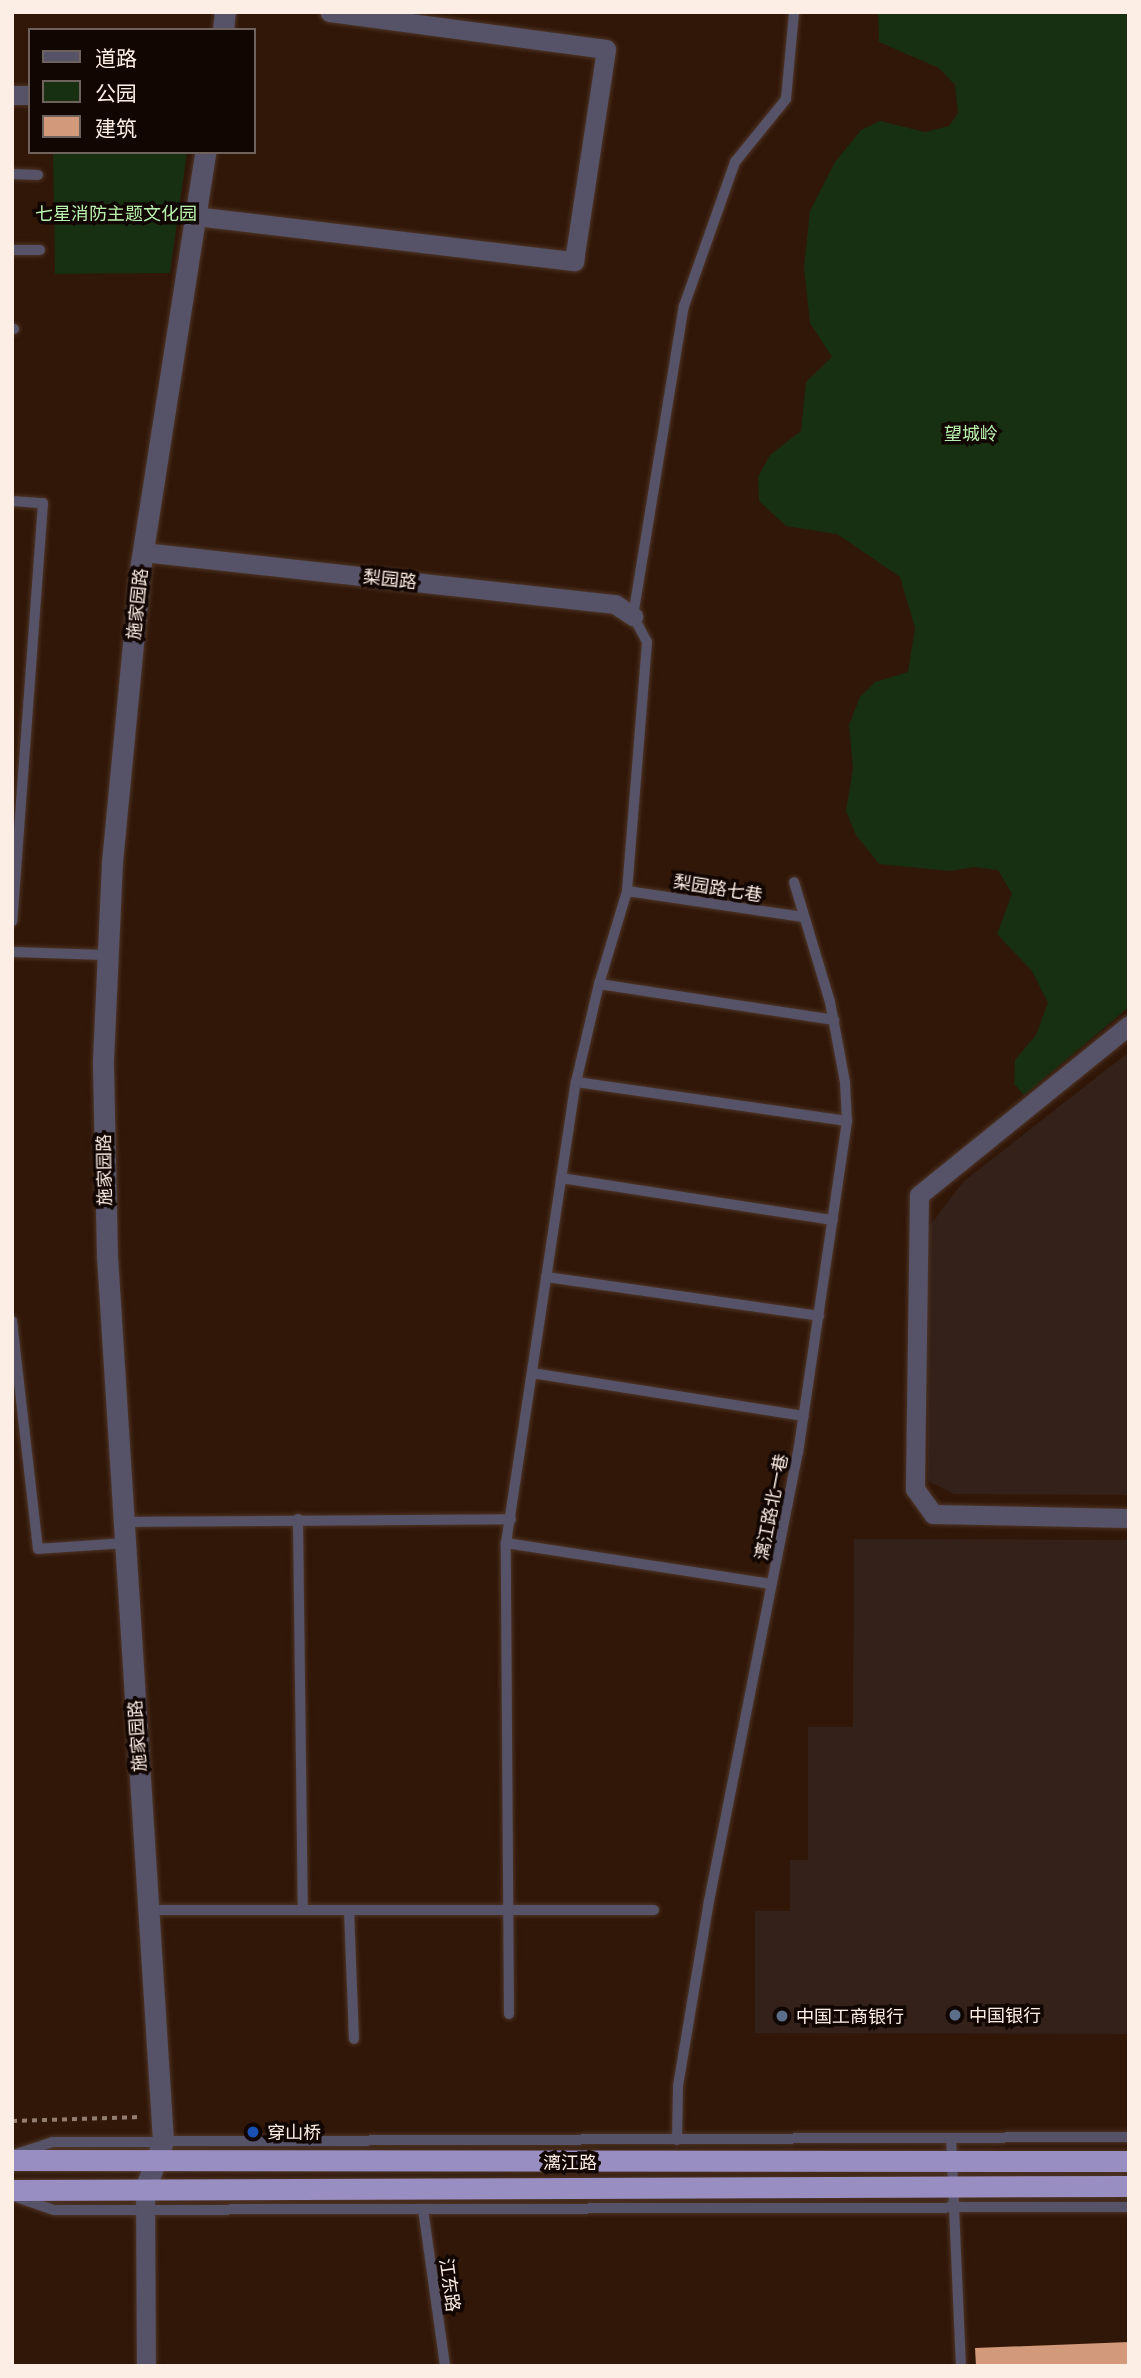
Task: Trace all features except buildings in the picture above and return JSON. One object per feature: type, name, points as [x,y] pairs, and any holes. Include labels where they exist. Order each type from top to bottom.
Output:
[{"type":"highway","name":"漓江路","points":[[12,2157],[156,2162],[1129,2161]]},
{"type":"highway","name":"漓江路","points":[[12,2193],[145,2199],[953,2197],[1129,2186]]},
{"type":"street","points":[[195,216],[574,261],[606,49],[329,12]]},
{"type":"street","name":"施家园路","points":[[145,2199],[163,2141],[104,1174],[107,955],[143,552],[205,154]]},
{"type":"street","name":"梨园路","points":[[143,552],[615,604],[633,616]]},
{"type":"street","points":[[1129,1025],[919,1195],[915,1489],[933,1514],[1129,1518]]},
{"type":"street","points":[[145,2199],[146,2366]]},
{"type":"lane","points":[[509,2014],[506,1543],[576,1082],[599,984],[627,891],[647,642],[633,616],[684,306],[735,162],[786,99],[794,12]]},
{"type":"lane","points":[[12,174],[38,175]]},
{"type":"lane","points":[[12,250],[40,250]]},
{"type":"lane","points":[[12,501],[43,503],[12,921]]},
{"type":"lane","name":"漓江路北一巷","points":[[677,2140],[678,2086],[706,1914],[804,1416],[847,1121],[834,1020],[794,882]]},
{"type":"lane","name":"梨园路七巷","points":[[627,891],[803,918]]},
{"type":"lane","points":[[12,952],[107,955]]},
{"type":"lane","points":[[599,984],[834,1020]]},
{"type":"lane","points":[[576,1082],[847,1121]]},
{"type":"lane","points":[[561,1178],[834,1220]]},
{"type":"lane","points":[[546,1278],[819,1316]]},
{"type":"lane","points":[[12,1321],[38,1549],[124,1532],[298,1519],[510,1519]]},
{"type":"lane","points":[[531,1373],[804,1416]]},
{"type":"lane","points":[[298,1519],[303,1910]]},
{"type":"lane","points":[[506,1543],[771,1584]]},
{"type":"lane","points":[[148,1910],[654,1910]]},
{"type":"lane","points":[[349,1910],[354,2039]]},
{"type":"lane","points":[[12,2157],[52,2142],[1129,2137]]},
{"type":"lane","points":[[951,2138],[961,2366]]},
{"type":"lane","points":[[145,2199],[424,2209],[953,2197],[1129,2207]]},
{"type":"lane","name":"江东路","points":[[424,2209],[445,2366]]},
{"type":"path","points":[[12,2121],[161,2116]]},
{"type":"shaded area","points":[[1129,1052],[1129,1495],[954,1494],[928,1481],[927,1229],[964,1181]]},
{"type":"shaded area","points":[[854,1539],[1129,1540],[1129,2034],[755,2033],[755,1911],[790,1911],[790,1860],[808,1860],[808,1727],[853,1727]]},
{"type":"green space","name":"望城岭","points":[[878,12],[1129,12],[1129,1007],[1024,1095],[1014,1084],[1015,1060],[1036,1035],[1048,1003],[1032,971],[997,934],[1012,894],[998,870],[973,867],[950,871],[879,864],[856,835],[846,811],[853,768],[849,725],[860,697],[875,682],[908,672],[915,628],[900,577],[837,534],[786,526],[759,501],[758,477],[770,455],[801,431],[806,382],[832,357],[810,323],[804,267],[810,211],[835,162],[861,130],[880,121],[925,132],[949,126],[958,113],[955,85],[939,68],[879,42]]},
{"type":"green space","name":"七星消防主题文化园","points":[[53,154],[187,154],[170,273],[55,274]]},
{"type":"place","name":"中国银行","points":[[955,2015]]},
{"type":"place","name":"中国工商银行","points":[[782,2016]]},
{"type":"place","name":"穿山桥","points":[[253,2132]]}]
